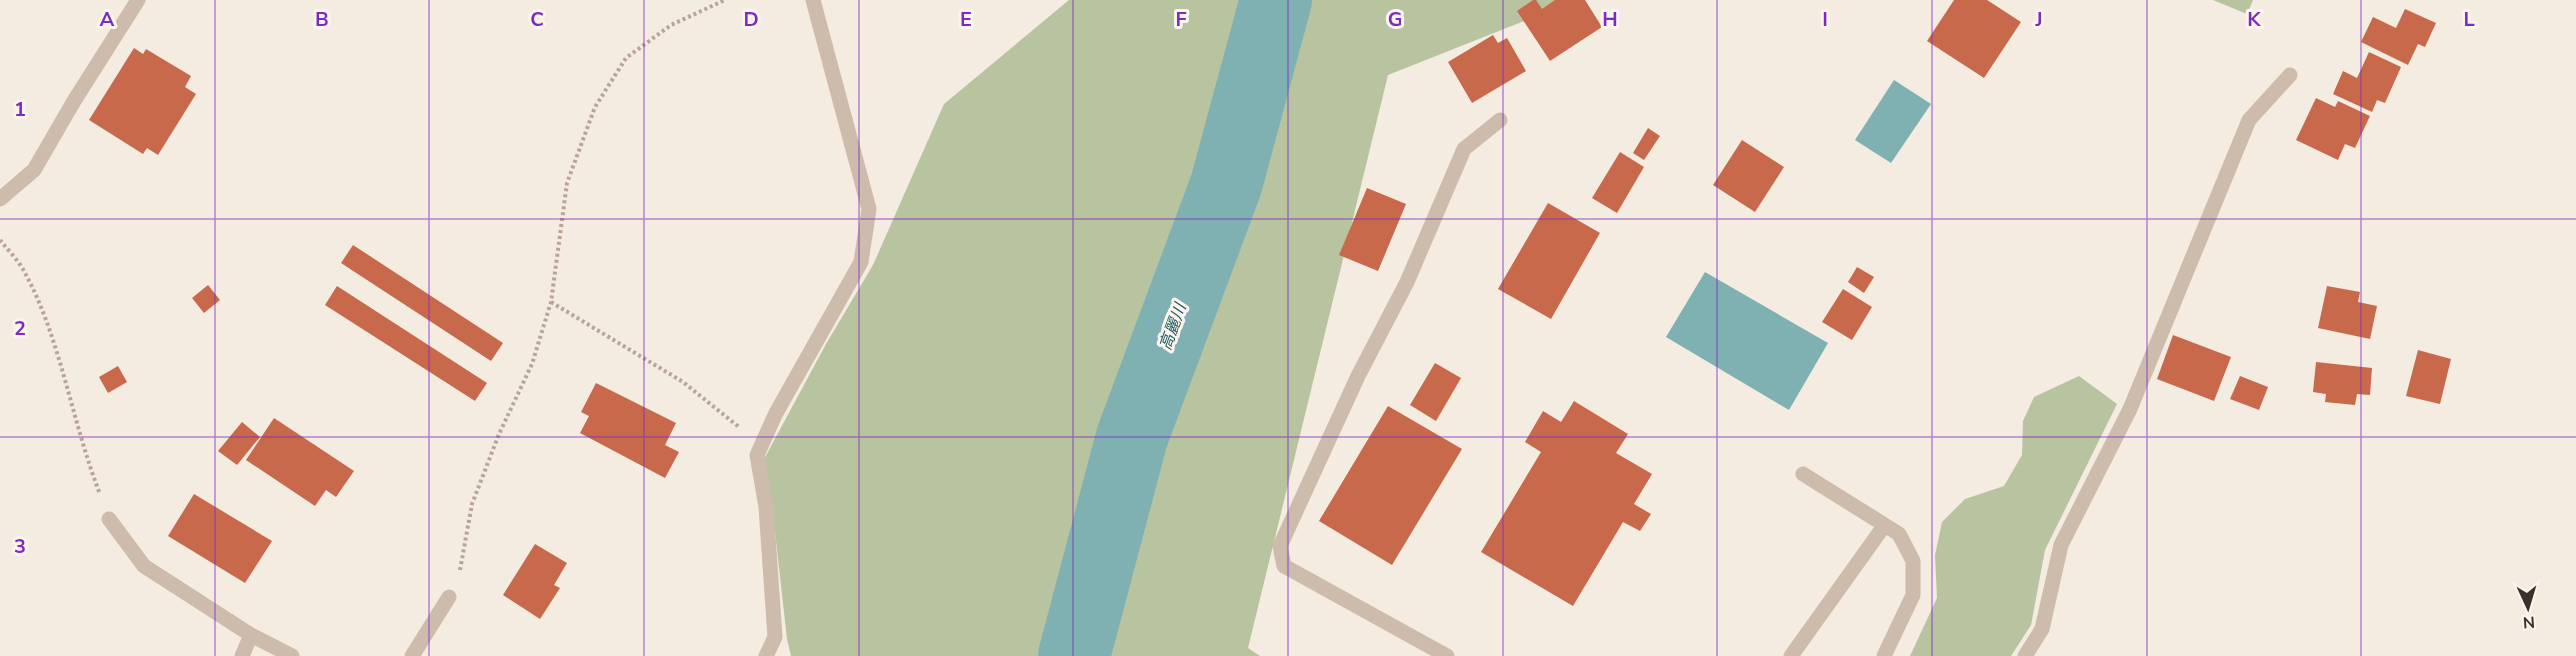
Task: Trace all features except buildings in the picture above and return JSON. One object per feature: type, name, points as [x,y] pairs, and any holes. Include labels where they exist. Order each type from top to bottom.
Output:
[{"type":"street","points":[[0,199],[34,170],[74,101],[138,0]]},
{"type":"street","points":[[766,656],[775,637],[766,507],[757,455],[776,413],[861,262],[869,209],[813,0]]},
{"type":"street","points":[[2025,656],[2042,629],[2061,545],[2130,409],[2249,120],[2290,75]]},
{"type":"street","points":[[1447,656],[1284,566],[1280,546],[1358,376],[1407,282],[1464,149],[1500,120]]},
{"type":"street","points":[[1803,474],[1899,534],[1913,561],[1912,595],[1884,656]]},
{"type":"street","points":[[110,519],[144,566],[251,634],[292,656]]},
{"type":"street","points":[[1791,656],[1884,526]]},
{"type":"street","points":[[412,656],[449,597]]},
{"type":"street","points":[[242,656],[251,634]]},
{"type":"path","points":[[449,597],[464,561],[472,504],[499,434],[532,364],[551,302],[567,183],[595,106],[626,58],[672,26],[725,0]]},
{"type":"path","points":[[0,240],[25,272],[57,352],[90,468],[110,519]]},
{"type":"path","points":[[551,302],[683,382],[736,422],[757,455]]},
{"type":"green space","points":[[1069,0],[1577,0],[1388,75],[1248,648],[1260,656],[791,656],[787,639],[772,505],[763,461],[826,344],[873,265],[944,104]]},
{"type":"green space","points":[[2213,0],[2253,0],[2247,14]]},
{"type":"green space","points":[[2079,376],[2117,404],[2045,550],[2031,625],[2011,656],[1910,656],[1937,598],[1935,555],[1942,522],[1965,499],[2004,486],[2022,455],[2023,421],[2034,397]]},
{"type":"water","points":[[1894,80],[1931,104],[1891,163],[1855,140]]},
{"type":"water","points":[[1705,272],[1828,343],[1789,410],[1666,337]]},
{"type":"waterway","name":"高麗川","points":[[1074,656],[1132,437],[1226,185],[1276,0]]}]
